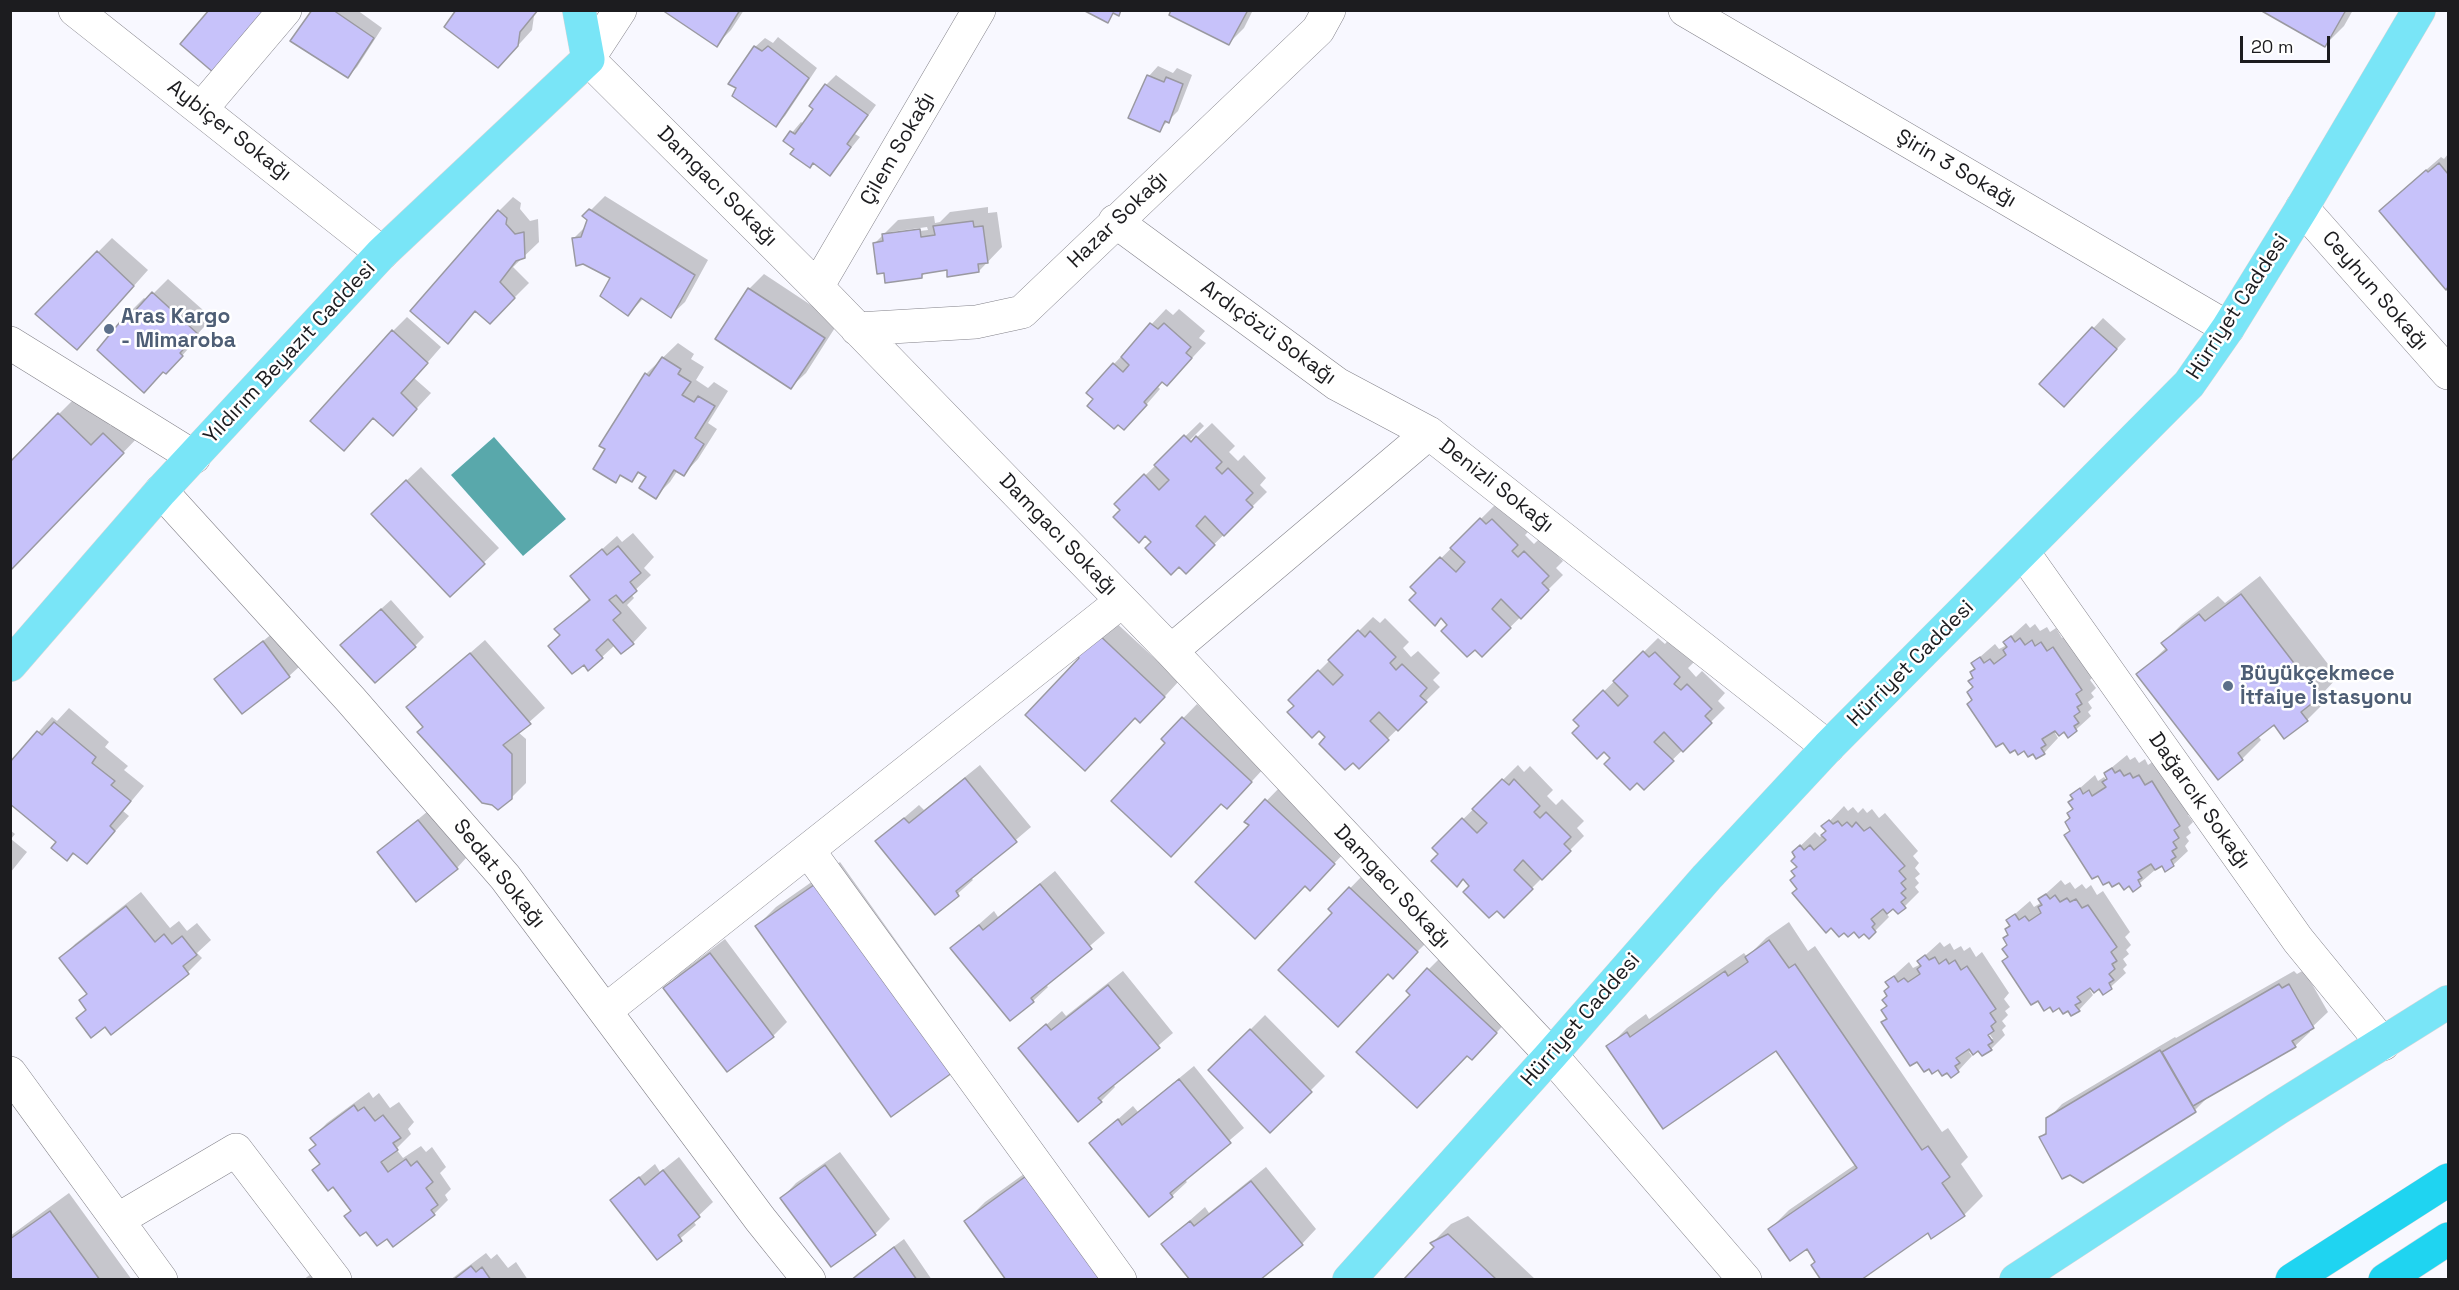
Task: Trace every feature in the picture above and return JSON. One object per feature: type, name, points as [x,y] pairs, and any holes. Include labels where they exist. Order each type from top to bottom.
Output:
[{"type":"highway","points":[[2292,1280],[2448,1180]]},
{"type":"highway","points":[[2385,1280],[2448,1239]]},
{"type":"main road","points":[[579,10],[588,59]]},
{"type":"main road","name":"Hürriyet Caddesi","points":[[1349,1280],[1707,877],[1828,747],[2189,384],[2228,328],[2302,208],[2419,10]]},
{"type":"main road","name":"Yıldırım Beyazıt Caddesi","points":[[10,665],[161,491],[382,253],[588,59]]},
{"type":"main road","points":[[2016,1280],[2277,1109],[2448,1002]]},
{"type":"street","name":"Aybiçer Sokağı","points":[[75,10],[202,108],[382,253]]},
{"type":"street","points":[[202,108],[285,10]]},
{"type":"street","points":[[588,59],[620,10]]},
{"type":"street","name":"Çilem Sokağı","points":[[817,287],[979,10]]},
{"type":"street","name":"Hazar Sokağı","points":[[857,329],[976,322],[1022,312],[1318,30],[1329,10]]},
{"type":"street","name":"Şirin 3 Sokağı","points":[[1685,10],[2228,328]]},
{"type":"street","name":"Damgacı Sokağı","points":[[588,59],[817,287],[1171,651],[1551,1055],[1745,1280]]},
{"type":"street","name":"Ceyhun Sokağı","points":[[2302,208],[2448,373]]},
{"type":"street","name":"Ardıçözü Sokağı","points":[[1115,221],[1337,384],[1429,433]]},
{"type":"street","points":[[10,343],[194,457]]},
{"type":"street","name":"Denizli Sokağı","points":[[1171,651],[1429,433],[1828,747]]},
{"type":"street","name":"Sedat Sokağı","points":[[161,491],[351,700],[505,877],[760,1219],[809,1280]]},
{"type":"street","name":"Dağarcık Sokağı","points":[[2023,552],[2298,940],[2383,1044]]},
{"type":"street","points":[[605,1011],[1122,601]]},
{"type":"street","points":[[808,850],[1120,1280]]},
{"type":"street","points":[[10,1073],[119,1219],[161,1280]]},
{"type":"street","points":[[119,1219],[236,1150],[335,1280]]},
{"type":"water","points":[[494,437],[566,519],[523,556],[451,475]]},
{"type":"building","points":[[209,10],[269,10],[214,73],[180,44]]},
{"type":"building","points":[[312,10],[333,10],[374,38],[348,78],[290,41]]},
{"type":"building","points":[[456,10],[538,10],[520,32],[518,46],[498,68],[444,27]]},
{"type":"building","points":[[662,10],[740,10],[717,47]]},
{"type":"building","points":[[1083,10],[1121,10],[1119,16],[1113,13],[1108,23]]},
{"type":"building","points":[[1171,10],[1248,10],[1229,45],[1169,15]]},
{"type":"building","points":[[2260,10],[2346,10],[2325,47]]},
{"type":"building","points":[[754,46],[762,51],[768,46],[809,78],[776,127],[732,96],[736,88],[728,84]]},
{"type":"building","points":[[1147,75],[1164,82],[1166,77],[1183,84],[1169,123],[1165,121],[1160,132],[1128,118]]},
{"type":"building","points":[[825,84],[868,115],[847,144],[851,147],[830,176],[813,163],[810,168],[790,154],[794,149],[783,141],[790,131],[795,134],[813,109],[809,106]]},
{"type":"building","points":[[2439,163],[2448,174],[2448,287],[2446,290],[2379,211],[2426,170],[2428,172]]},
{"type":"building","points":[[589,209],[695,275],[671,318],[641,298],[628,316],[600,296],[610,278],[583,264],[576,266],[572,238],[581,237],[587,220],[582,216]]},
{"type":"building","points":[[498,210],[507,218],[506,224],[515,234],[524,232],[525,258],[516,261],[500,282],[515,298],[490,324],[475,311],[448,344],[410,311]]},
{"type":"building","points":[[973,221],[974,227],[983,226],[988,263],[978,264],[979,272],[947,277],[947,270],[922,274],[922,278],[885,283],[884,273],[877,274],[873,243],[883,241],[882,234],[920,229],[921,237],[935,235],[933,226]]},
{"type":"building","points":[[97,251],[134,286],[77,350],[35,314]]},
{"type":"building","points":[[748,288],[825,338],[791,389],[715,339]]},
{"type":"building","points":[[152,292],[198,334],[180,353],[183,356],[166,374],[163,372],[144,393],[97,350],[129,311],[132,314]]},
{"type":"building","points":[[1150,323],[1158,329],[1164,323],[1191,347],[1186,353],[1192,358],[1167,386],[1162,382],[1144,402],[1147,405],[1124,430],[1118,425],[1114,429],[1087,406],[1093,399],[1086,393],[1113,363],[1123,372],[1129,365],[1121,357]]},
{"type":"building","points":[[2092,327],[2117,349],[2064,407],[2039,384]]},
{"type":"building","points":[[392,330],[428,363],[401,393],[417,409],[393,436],[373,418],[344,451],[310,421]]},
{"type":"building","points":[[662,357],[681,369],[678,374],[691,382],[682,395],[694,402],[698,396],[715,406],[695,438],[704,444],[684,476],[674,470],[656,499],[639,488],[646,477],[638,472],[632,482],[620,475],[616,483],[593,469],[605,449],[599,446],[645,373],[649,376]]},
{"type":"building","points":[[58,413],[91,445],[103,433],[124,453],[10,571],[10,462]]},
{"type":"building","points":[[1184,435],[1191,442],[1196,436],[1222,462],[1216,468],[1222,474],[1228,468],[1253,493],[1246,500],[1253,507],[1224,536],[1205,516],[1196,526],[1215,545],[1186,574],[1179,567],[1171,575],[1145,548],[1151,542],[1145,536],[1139,543],[1113,517],[1120,510],[1114,504],[1144,474],[1159,490],[1169,480],[1154,465]]},
{"type":"building","points":[[406,480],[485,564],[450,597],[371,514]]},
{"type":"building","points":[[1480,518],[1486,524],[1492,519],[1518,545],[1512,551],[1518,557],[1524,551],[1549,576],[1542,583],[1549,590],[1521,619],[1501,599],[1492,609],[1511,628],[1482,657],[1475,650],[1467,657],[1441,631],[1447,625],[1441,618],[1435,626],[1409,600],[1416,593],[1410,587],[1440,557],[1456,572],[1465,562],[1450,548]]},
{"type":"building","points":[[618,546],[641,573],[630,582],[637,591],[623,603],[616,595],[609,600],[621,613],[613,620],[634,644],[621,654],[608,639],[596,650],[603,658],[588,671],[584,665],[572,674],[548,646],[560,635],[554,629],[590,600],[570,576],[602,549],[607,555]]},
{"type":"building","name":"Büyükçekmece İtfaiye İstasyonu","points":[[2241,594],[2320,697],[2301,712],[2308,721],[2284,739],[2274,725],[2238,753],[2243,760],[2218,780],[2136,674],[2167,650],[2161,643],[2199,614],[2205,621]]},
{"type":"building","points":[[381,609],[416,647],[375,683],[340,645]]},
{"type":"building","points":[[1358,630],[1365,637],[1370,631],[1396,657],[1390,663],[1396,670],[1402,664],[1427,688],[1420,696],[1427,702],[1398,731],[1379,712],[1370,721],[1389,740],[1359,769],[1353,763],[1345,770],[1319,744],[1325,737],[1319,731],[1312,738],[1287,712],[1294,706],[1288,700],[1318,670],[1333,685],[1343,675],[1328,660]]},
{"type":"building","points":[[1096,632],[1165,697],[1140,723],[1135,718],[1085,771],[1025,715],[1079,658],[1075,654]]},
{"type":"building","points":[[2011,636],[2015,642],[2020,638],[2025,645],[2032,640],[2035,646],[2041,642],[2047,651],[2053,647],[2082,690],[2076,694],[2082,704],[2077,707],[2080,712],[2074,716],[2079,723],[2074,726],[2077,731],[2068,738],[2064,732],[2059,736],[2055,731],[2042,739],[2046,745],[2041,748],[2045,754],[2036,759],[2033,754],[2028,757],[2024,751],[2018,755],[2015,750],[2010,753],[2003,743],[1996,747],[1967,704],[1972,700],[1967,692],[1973,687],[1968,681],[1973,678],[1970,672],[1975,669],[1971,663],[1980,657],[1984,663],[1990,659],[1994,664],[2006,655],[2003,650],[2007,647],[2003,642]]},
{"type":"building","points":[[263,641],[290,677],[242,714],[214,679]]},
{"type":"building","points":[[1643,651],[1649,657],[1655,652],[1680,677],[1674,684],[1681,690],[1687,684],[1712,709],[1705,716],[1712,723],[1683,752],[1664,732],[1654,742],[1674,761],[1644,790],[1637,783],[1630,790],[1604,764],[1610,758],[1604,752],[1597,759],[1572,733],[1579,726],[1573,720],[1603,690],[1618,706],[1628,696],[1613,681]]},
{"type":"building","points":[[470,653],[531,724],[503,745],[512,754],[512,799],[498,810],[492,805],[482,803],[417,732],[423,727],[406,707]]},
{"type":"building","points":[[1182,717],[1252,782],[1227,809],[1221,804],[1171,857],[1111,801],[1165,743],[1161,739]]},
{"type":"building","points":[[54,722],[96,757],[92,763],[115,781],[111,785],[131,801],[110,826],[115,831],[87,864],[73,853],[67,861],[51,848],[56,842],[10,804],[10,762],[37,731],[42,735]]},
{"type":"building","points":[[2112,768],[2115,773],[2120,770],[2124,776],[2130,773],[2133,778],[2139,775],[2145,785],[2152,781],[2180,826],[2174,830],[2179,838],[2173,842],[2177,848],[2172,851],[2176,857],[2171,860],[2174,866],[2165,872],[2162,866],[2155,870],[2151,864],[2138,872],[2142,878],[2138,880],[2141,886],[2133,892],[2129,886],[2124,890],[2119,883],[2112,887],[2109,882],[2103,885],[2098,876],[2092,879],[2064,835],[2070,831],[2065,822],[2070,818],[2067,813],[2073,809],[2068,802],[2073,799],[2070,795],[2080,788],[2083,794],[2089,790],[2092,796],[2106,787],[2102,782],[2107,779],[2104,773]]},
{"type":"building","points":[[965,778],[1017,842],[956,891],[959,896],[935,915],[875,841],[904,818],[909,823]]},
{"type":"building","points":[[1502,779],[1509,785],[1514,779],[1540,806],[1534,812],[1540,818],[1546,812],[1571,837],[1564,844],[1571,851],[1542,880],[1523,860],[1514,870],[1533,889],[1504,918],[1497,911],[1489,918],[1463,892],[1469,886],[1463,879],[1457,887],[1431,861],[1438,854],[1432,848],[1462,818],[1477,833],[1487,823],[1472,809]]},
{"type":"building","points":[[1265,799],[1335,864],[1310,891],[1305,886],[1255,939],[1195,882],[1249,825],[1244,822]]},
{"type":"building","points":[[418,820],[458,869],[416,902],[377,852]]},
{"type":"building","points":[[1829,820],[1833,824],[1838,821],[1842,826],[1847,822],[1852,827],[1856,822],[1864,831],[1870,827],[1905,866],[1899,871],[1906,879],[1901,883],[1906,889],[1901,893],[1906,898],[1901,902],[1906,908],[1898,914],[1893,909],[1887,914],[1883,909],[1871,919],[1875,924],[1872,927],[1876,932],[1869,939],[1864,934],[1859,938],[1854,932],[1848,937],[1844,933],[1839,937],[1831,928],[1826,933],[1792,893],[1797,889],[1790,880],[1795,876],[1791,871],[1797,867],[1791,861],[1795,857],[1792,852],[1800,845],[1804,850],[1810,845],[1814,850],[1826,840],[1821,835],[1826,831],[1821,826]]},
{"type":"building","points":[[821,880],[956,1070],[891,1117],[755,926]]},
{"type":"building","points":[[1040,884],[1092,949],[1031,998],[1034,1002],[1010,1021],[950,948],[979,925],[983,930]]},
{"type":"building","points":[[1349,887],[1418,952],[1393,979],[1388,974],[1338,1027],[1278,970],[1332,913],[1328,909]]},
{"type":"building","points":[[2046,894],[2050,899],[2055,895],[2060,902],[2067,898],[2070,902],[2076,899],[2082,908],[2088,905],[2117,947],[2111,952],[2117,961],[2112,964],[2115,969],[2109,974],[2114,980],[2109,983],[2112,989],[2103,995],[2099,989],[2094,993],[2090,988],[2077,997],[2081,1002],[2075,1005],[2080,1011],[2071,1016],[2068,1011],[2063,1014],[2059,1008],[2053,1012],[2050,1007],[2044,1011],[2038,1001],[2031,1005],[2002,961],[2008,957],[2002,949],[2007,945],[2003,938],[2008,935],[2005,929],[2010,926],[2006,920],[2015,914],[2019,920],[2025,916],[2029,921],[2041,913],[2038,907],[2042,905],[2038,899]]},
{"type":"building","points":[[126,906],[155,942],[164,934],[172,944],[182,936],[197,955],[183,966],[189,974],[111,1035],[105,1027],[91,1038],[76,1018],[86,1010],[79,1000],[87,994],[59,958]]},
{"type":"building","points":[[1769,940],[1789,968],[1795,964],[1922,1150],[1928,1146],[1950,1177],[1942,1183],[1965,1216],[1931,1239],[1928,1233],[1861,1280],[1821,1280],[1811,1265],[1815,1262],[1807,1249],[1790,1261],[1768,1229],[1857,1168],[1776,1051],[1663,1129],[1606,1046],[1627,1032],[1630,1037],[1725,971],[1728,976],[1748,962],[1745,957]]},
{"type":"building","points":[[710,953],[774,1037],[727,1072],[663,988]]},
{"type":"building","points":[[1925,955],[1929,960],[1935,957],[1939,964],[1946,959],[1949,964],[1955,960],[1961,970],[1967,966],[1996,1009],[1990,1013],[1996,1022],[1991,1026],[1994,1031],[1988,1035],[1993,1042],[1988,1045],[1992,1050],[1982,1056],[1978,1051],[1973,1055],[1969,1049],[1956,1058],[1960,1063],[1955,1066],[1959,1072],[1951,1078],[1947,1073],[1942,1076],[1938,1070],[1932,1074],[1929,1069],[1924,1072],[1917,1062],[1910,1066],[1881,1022],[1887,1019],[1881,1010],[1887,1006],[1882,1000],[1887,996],[1884,991],[1889,987],[1885,982],[1894,976],[1898,982],[1904,978],[1908,982],[1920,974],[1917,969],[1921,966],[1917,961]]},
{"type":"building","points":[[1427,968],[1497,1033],[1472,1060],[1467,1056],[1417,1108],[1356,1052],[1410,995],[1406,991]]},
{"type":"building","points":[[2279,984],[2282,988],[2289,984],[2314,1028],[2292,1041],[2296,1047],[2193,1106],[2162,1052]]},
{"type":"building","points":[[1108,985],[1160,1048],[1098,1098],[1102,1102],[1078,1122],[1018,1048],[1046,1024],[1051,1030]]},
{"type":"building","points":[[1250,1029],[1312,1092],[1270,1133],[1208,1070]]},
{"type":"building","points":[[2160,1050],[2196,1112],[2083,1183],[2070,1175],[2062,1179],[2039,1137],[2046,1134],[2046,1118]]},
{"type":"building","points":[[1179,1079],[1231,1143],[1170,1193],[1173,1197],[1149,1217],[1089,1143],[1118,1119],[1122,1125]]},
{"type":"building","points":[[354,1105],[358,1111],[364,1107],[375,1121],[383,1115],[401,1138],[393,1143],[398,1150],[381,1162],[388,1172],[406,1159],[411,1166],[417,1161],[433,1182],[426,1188],[438,1205],[431,1210],[435,1215],[393,1247],[387,1239],[377,1246],[366,1232],[360,1236],[344,1216],[351,1211],[333,1187],[328,1191],[312,1170],[320,1164],[309,1150],[316,1145],[310,1138]]},
{"type":"building","points":[[825,1165],[876,1235],[831,1267],[780,1198]]},
{"type":"building","points":[[663,1170],[700,1217],[678,1235],[682,1241],[657,1260],[610,1200],[639,1177],[645,1185]]},
{"type":"building","points":[[1029,1174],[1104,1280],[1006,1280],[964,1221]]},
{"type":"building","points":[[1251,1181],[1303,1245],[1260,1280],[1190,1280],[1161,1244],[1190,1221],[1194,1226]]},
{"type":"building","points":[[50,1211],[100,1280],[10,1280],[10,1239]]},
{"type":"building","points":[[1448,1234],[1497,1280],[1403,1280],[1434,1247],[1430,1243]]},
{"type":"building","points":[[894,1247],[917,1280],[851,1280]]},
{"type":"building","points":[[471,1266],[476,1272],[482,1267],[491,1280],[453,1280]]},
{"type":"place","name":"Aras Kargo - Mimaroba","points":[[109,329]]},
{"type":"place","name":"Büyükçekmece İtfaiye İstasyonu","points":[[2228,686]]}]
